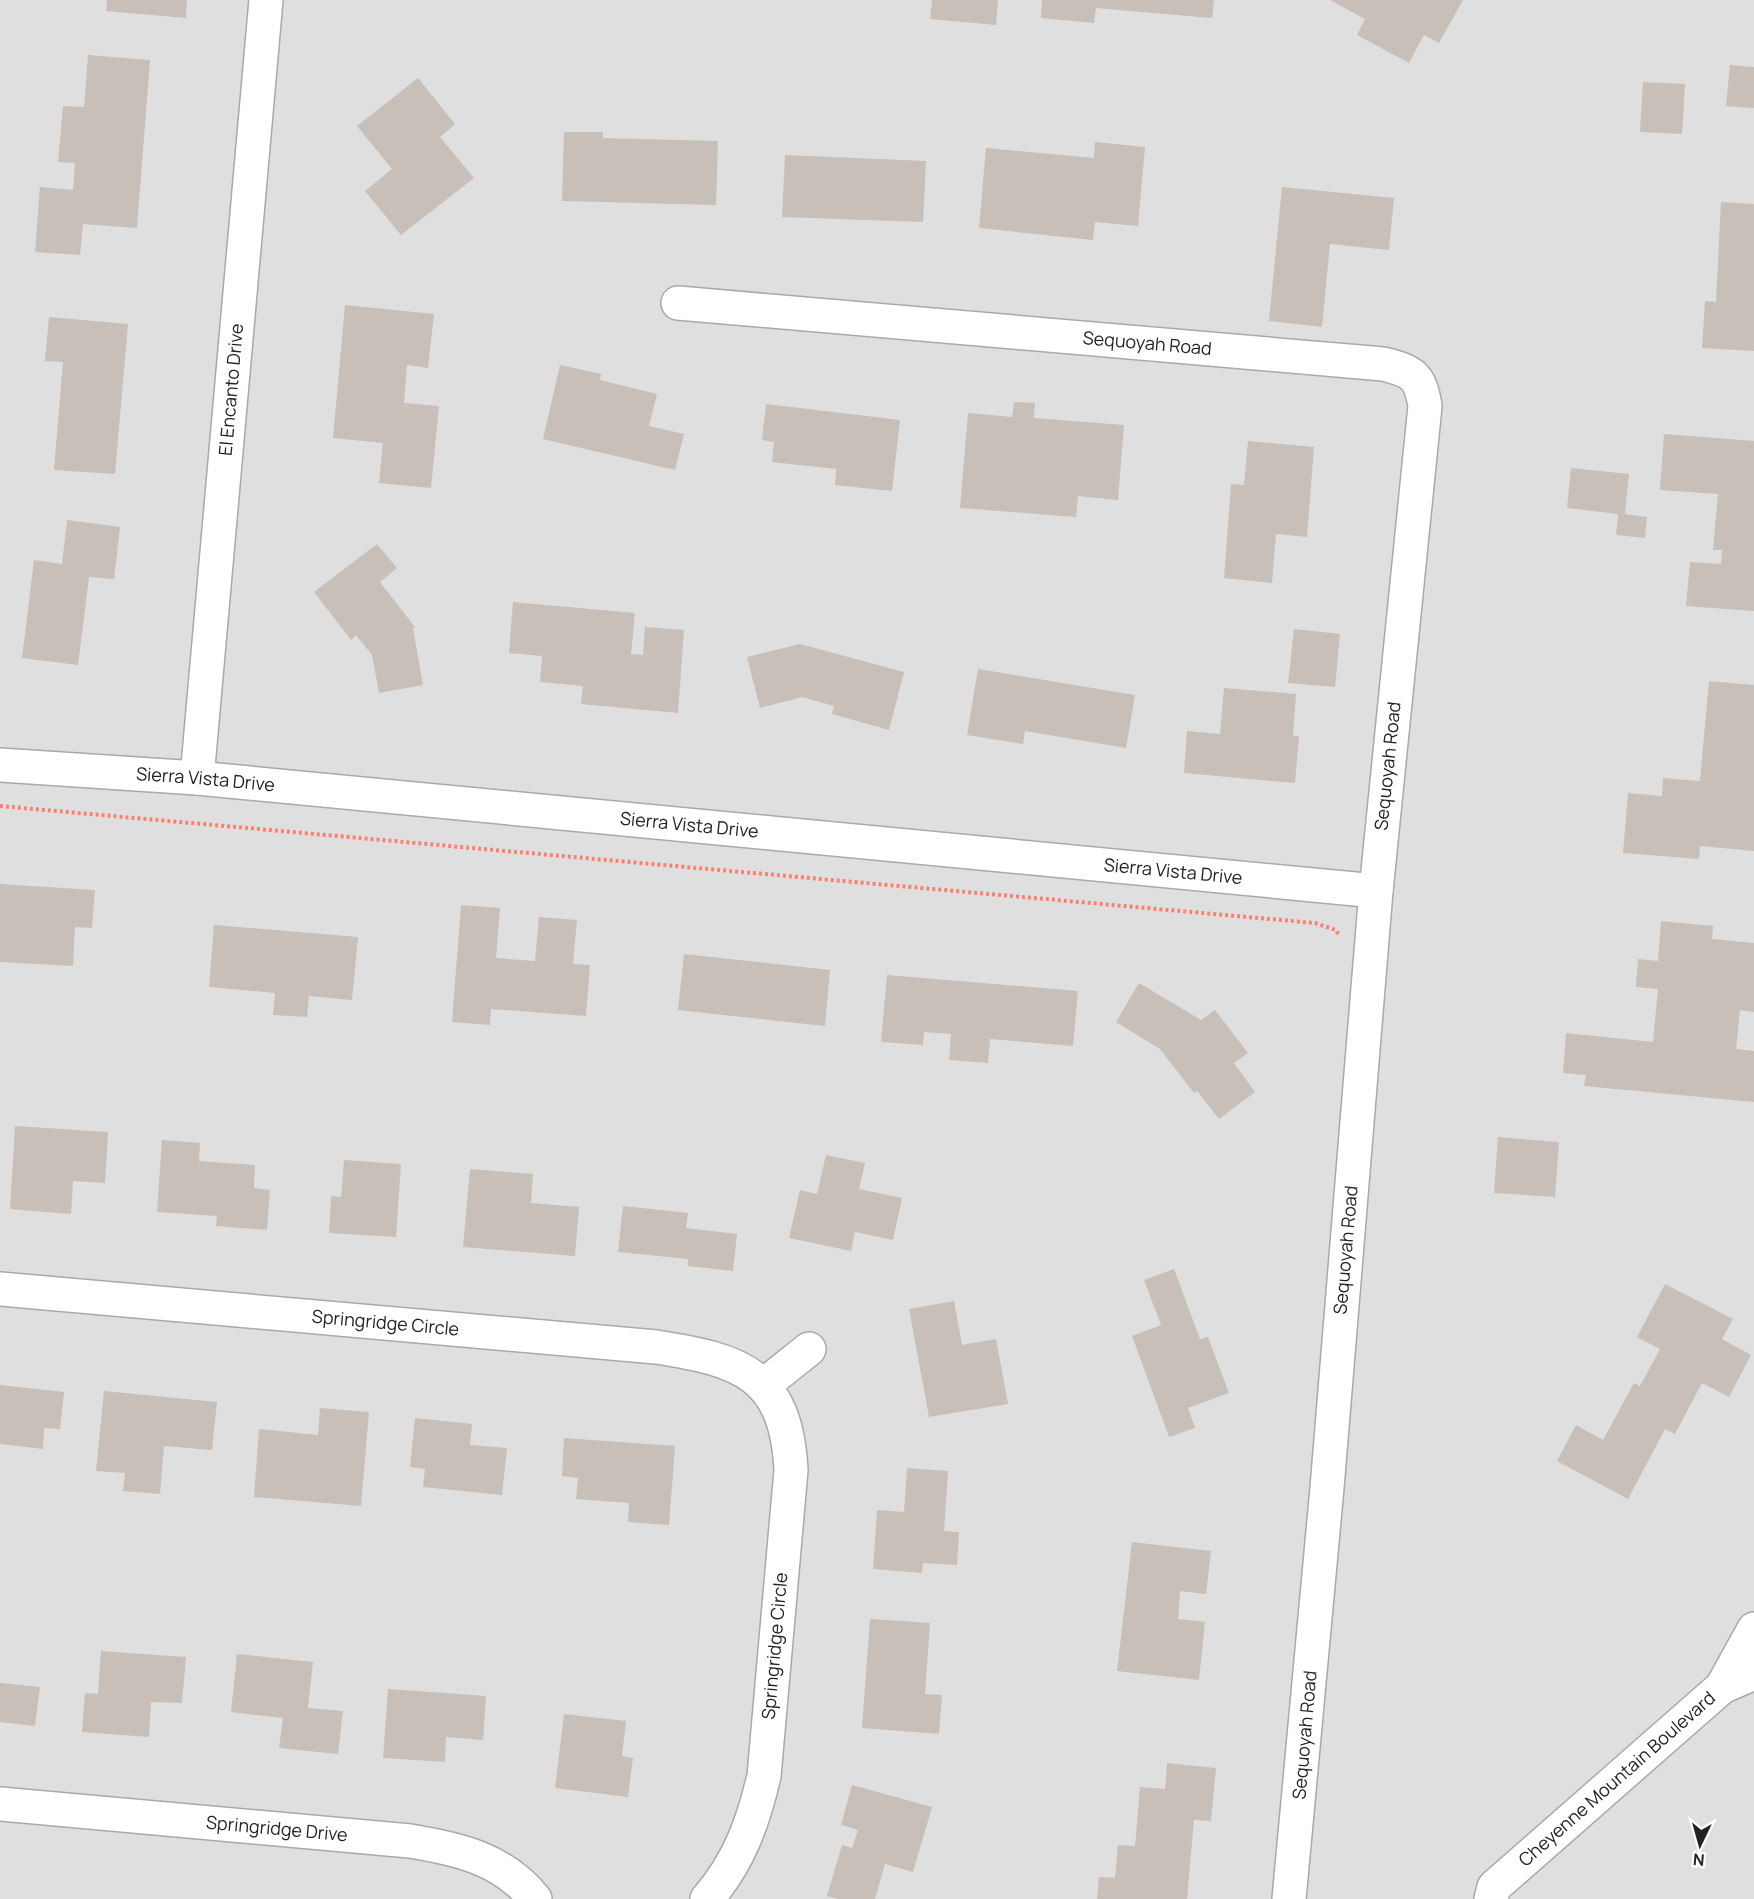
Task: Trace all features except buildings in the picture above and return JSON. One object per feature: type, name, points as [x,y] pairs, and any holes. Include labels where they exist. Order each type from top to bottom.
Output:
[{"type":"street","name":"El Encanto Drive","points":[[197,778],[267,0]]},
{"type":"street","name":"Sequoyah Road","points":[[678,303],[1383,364],[1407,370],[1422,385],[1425,406],[1376,891],[1328,1476],[1290,1899]]},
{"type":"street","name":"Sierra Vista Drive","points":[[0,765],[197,778],[1376,891]]},
{"type":"street","name":"Springridge Circle","points":[[0,1289],[656,1347],[718,1358],[764,1385],[778,1406],[789,1436],[791,1470],[764,1776],[756,1813],[742,1848],[726,1878],[708,1899]]},
{"type":"street","points":[[764,1385],[809,1349]]},
{"type":"street","points":[[1722,1687],[1754,1629]]},
{"type":"street","name":"Cheyenne Mountain Boulevard","points":[[1491,1899],[1494,1887],[1722,1687],[1754,1673]]},
{"type":"street","name":"Springridge Drive","points":[[0,1804],[410,1841],[454,1848],[502,1868],[522,1883],[535,1899]]},
{"type":"path","points":[[0,806],[1315,923],[1336,930],[1341,940]]},
{"type":"shaded area","points":[[0,0],[1754,0],[1754,1899],[0,1899]]}]
